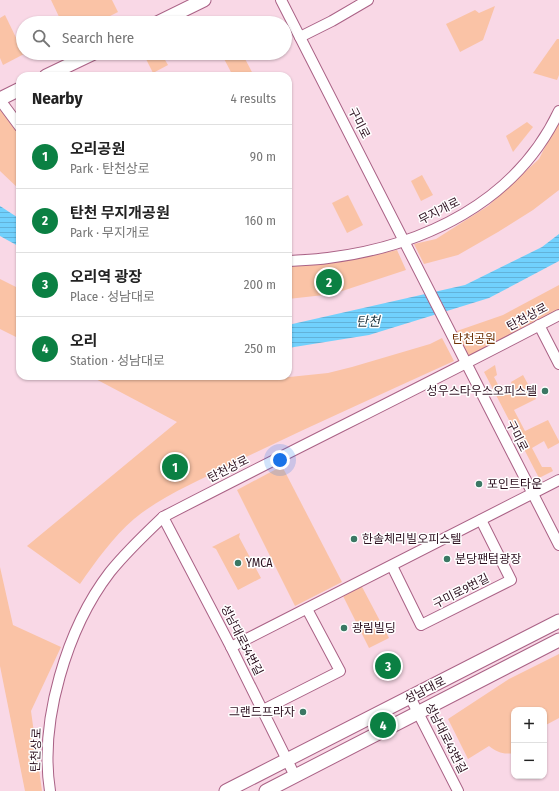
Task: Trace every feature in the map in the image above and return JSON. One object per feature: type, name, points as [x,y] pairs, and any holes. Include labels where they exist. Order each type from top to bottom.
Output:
[{"type":"main road","points":[[171,16],[204,0]]},
{"type":"main road","points":[[54,72],[79,60]]},
{"type":"main road","points":[[0,100],[16,91]]},
{"type":"main road","name":"성남대로","points":[[226,791],[559,621]]},
{"type":"main road","name":"성남대로","points":[[266,791],[559,640]]},
{"type":"street","name":"구미로","points":[[281,0],[289,16]]},
{"type":"street","points":[[300,37],[338,18],[368,0]]},
{"type":"street","name":"구미로","points":[[292,21],[559,545]]},
{"type":"street","points":[[0,100],[16,122]]},
{"type":"street","name":"무지개로","points":[[292,262],[364,252],[404,241],[448,223],[478,205],[506,184],[534,154],[546,136],[559,111]]},
{"type":"street","name":"탄천상로","points":[[50,791],[48,760],[50,727],[56,692],[71,642],[86,609],[109,574],[135,543],[163,517],[290,451],[466,364],[559,314]]},
{"type":"street","points":[[539,325],[559,364]]},
{"type":"street","points":[[231,647],[559,480]]},
{"type":"street","name":"성남대로54번길","points":[[163,517],[231,647],[295,776]]},
{"type":"street","name":"구미로9번길","points":[[392,566],[421,625],[511,580],[481,520]]},
{"type":"street","points":[[263,710],[340,671],[307,609]]},
{"type":"street","name":"성남대로43번길","points":[[410,697],[458,791]]},
{"type":"green space","points":[[51,0],[112,0],[118,12],[110,16],[59,16]]},
{"type":"green space","points":[[495,6],[483,40],[460,52],[446,24],[475,10],[479,13]]},
{"type":"green space","points":[[5,15],[16,38],[16,58],[3,65],[0,58],[0,18]]},
{"type":"green space","points":[[557,39],[559,39],[559,75],[557,80],[533,73]]},
{"type":"green space","points":[[146,60],[165,60],[168,65],[152,72]]},
{"type":"green space","points":[[225,60],[246,60],[252,72],[231,72]]},
{"type":"green space","points":[[0,107],[16,128],[16,186],[0,171]]},
{"type":"green space","points":[[559,119],[559,190],[533,210],[458,255],[424,264],[414,244],[436,239],[488,206],[539,159]]},
{"type":"green space","points":[[527,122],[533,127],[513,152],[506,136]]},
{"type":"green space","points":[[422,175],[433,195],[421,201],[411,181]]},
{"type":"green space","points":[[348,195],[363,225],[347,233],[332,203]]},
{"type":"green space","points":[[397,250],[406,270],[333,294],[292,299],[292,266]]},
{"type":"green space","points":[[0,279],[16,287],[16,337],[0,329]]},
{"type":"green space","name":"탄천공원","points":[[559,285],[559,310],[467,357],[454,332],[503,315]]},
{"type":"green space","points":[[442,338],[454,361],[259,451],[182,489],[145,510],[112,541],[80,584],[27,546],[177,422],[98,380],[292,380],[292,377],[328,373],[430,344]]},
{"type":"green space","points":[[495,365],[497,375],[494,377],[503,394],[514,389],[511,382],[523,375],[536,399],[514,410],[525,431],[548,420],[559,441],[559,443],[548,449],[544,441],[532,448],[542,467],[551,467],[553,471],[539,478],[484,372]]},
{"type":"green space","points":[[282,466],[342,582],[295,606],[237,490]]},
{"type":"green space","name":"YMCA","points":[[240,533],[239,537],[261,578],[238,590],[216,549],[212,547]]},
{"type":"green space","points":[[0,567],[13,625],[61,647],[31,711],[42,791],[25,791],[0,666]]},
{"type":"green space","points":[[361,585],[389,638],[369,648],[342,594]]},
{"type":"green space","points":[[559,654],[559,718],[547,724],[547,707],[511,707],[511,753],[500,752],[489,746],[468,759],[448,719],[509,679]]},
{"type":"water","points":[[0,206],[16,216],[16,245],[0,236]]},
{"type":"water","name":"탄천","points":[[559,234],[559,261],[489,298],[369,335],[292,347],[292,324],[465,285],[542,247]]},
{"type":"place","name":"탄천 무지개공원","points":[[329,282]]},
{"type":"place","name":"성우스타우스오피스텔","points":[[545,391]]},
{"type":"place","name":"오리공원","points":[[175,467]]},
{"type":"place","name":"포인트타운","points":[[479,484]]},
{"type":"place","name":"한솔체리빌오피스텔","points":[[354,539]]},
{"type":"place","name":"분당팬텀광장","points":[[447,559]]},
{"type":"place","name":"YMCA","points":[[238,563]]},
{"type":"place","name":"광림빌딩","points":[[344,628]]},
{"type":"place","name":"오리역 광장","points":[[388,666]]},
{"type":"place","name":"그랜드프라자","points":[[303,712]]},
{"type":"place","name":"오리","points":[[383,725]]}]
